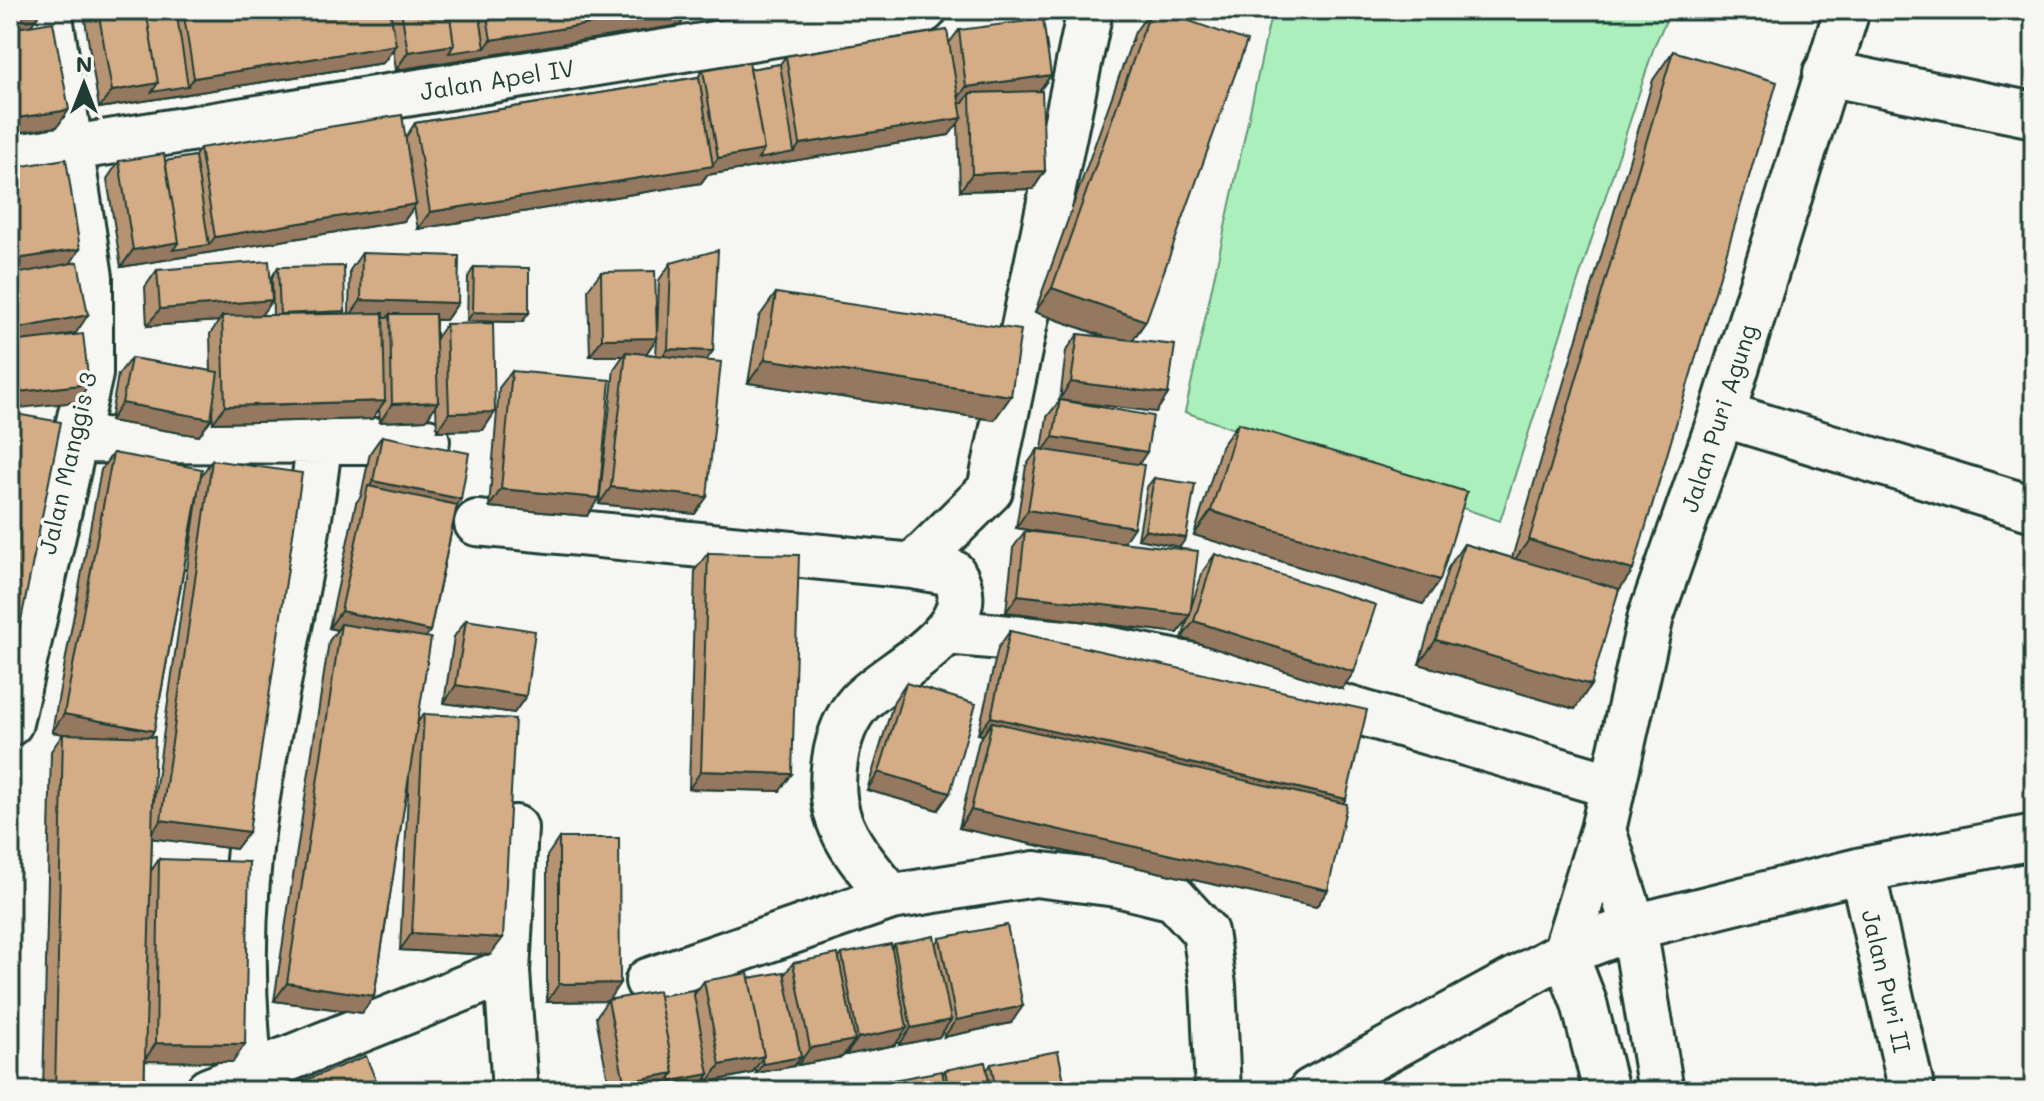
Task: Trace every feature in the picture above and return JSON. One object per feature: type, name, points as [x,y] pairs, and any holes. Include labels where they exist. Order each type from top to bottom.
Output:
[{"type":"street","name":"Jalan Manggis 3","points":[[10,723],[90,374],[90,277],[49,10]]},
{"type":"street","name":"Jalan Apel IV","points":[[10,158],[924,10]]},
{"type":"street","points":[[913,566],[990,490],[1090,10]]},
{"type":"street","name":"Jalan Puri Agung","points":[[1565,953],[1603,830],[1651,616],[1722,414],[1847,10]]},
{"type":"street","points":[[1826,73],[2034,115]]},
{"type":"street","points":[[1722,414],[2034,509]]},
{"type":"street","points":[[76,440],[427,441]]},
{"type":"street","points":[[250,1071],[244,1013],[244,917],[255,805],[310,526],[319,443]]},
{"type":"street","points":[[477,523],[913,566],[953,573],[960,585],[962,601],[947,632],[859,703],[842,728],[836,759],[839,819],[857,854],[891,897]]},
{"type":"street","points":[[947,632],[1086,645],[1215,670],[1613,786]]},
{"type":"street","points":[[515,828],[507,971],[515,1091]]},
{"type":"street","points":[[1603,830],[1634,927],[1661,1091]]},
{"type":"street","points":[[1331,1086],[1565,953],[1634,927],[1862,870],[2034,837]]},
{"type":"street","name":"Jalan Puri II","points":[[1862,870],[1912,1091]]},
{"type":"street","points":[[648,981],[891,897],[1035,874],[1117,884],[1174,898],[1205,932],[1213,985],[1218,1091]]},
{"type":"street","points":[[1565,953],[1584,1003],[1606,1091]]},
{"type":"street","points":[[208,1091],[250,1071],[507,971]]},
{"type":"green space","points":[[1272,10],[1671,10],[1655,44],[1500,521],[1185,412]]},
{"type":"building","points":[[10,10],[39,10],[40,13],[10,17]]},
{"type":"building","points":[[98,10],[146,10],[158,83],[112,91]]},
{"type":"building","points":[[146,10],[176,10],[188,86],[152,92],[158,83]]},
{"type":"building","points":[[183,10],[390,10],[396,45],[194,78]]},
{"type":"building","points":[[401,10],[449,10],[454,45],[408,52]]},
{"type":"building","points":[[449,10],[479,10],[485,48],[449,53],[454,45]]},
{"type":"building","points":[[486,10],[675,10],[491,40]]},
{"type":"building","points":[[1151,10],[1247,41],[1146,321],[1052,288]]},
{"type":"building","points":[[1043,19],[1051,75],[966,87],[959,30]]},
{"type":"building","points":[[53,22],[69,110],[17,118],[10,74],[10,29]]},
{"type":"building","points":[[947,30],[962,118],[800,144],[786,56]]},
{"type":"building","points":[[1673,51],[1777,82],[1633,570],[1529,540]]},
{"type":"building","points":[[749,62],[764,150],[718,158],[703,70]]},
{"type":"building","points":[[780,64],[794,152],[758,159],[764,150],[750,69]]},
{"type":"building","points":[[699,77],[713,166],[430,212],[415,123]]},
{"type":"building","points":[[1042,91],[1045,171],[972,174],[970,93]]},
{"type":"building","points":[[402,115],[416,204],[215,237],[200,148]]},
{"type":"building","points":[[164,154],[179,242],[133,250],[119,161]]},
{"type":"building","points":[[195,156],[209,245],[173,250],[179,242],[165,161]]},
{"type":"building","points":[[66,159],[80,249],[10,260],[10,168]]},
{"type":"building","points":[[718,250],[713,351],[668,349],[671,263]]},
{"type":"building","points":[[362,253],[459,256],[458,303],[361,300]]},
{"type":"building","points":[[269,261],[272,300],[160,309],[157,270]]},
{"type":"building","points":[[78,262],[88,315],[10,330],[10,275]]},
{"type":"building","points":[[344,266],[345,311],[280,314],[278,267]]},
{"type":"building","points":[[474,267],[529,268],[529,313],[473,312]]},
{"type":"building","points":[[655,271],[657,338],[602,339],[601,272]]},
{"type":"building","points":[[776,293],[1021,330],[1011,396],[765,359]]},
{"type":"building","points":[[383,313],[385,401],[225,406],[222,316]]},
{"type":"building","points":[[390,314],[435,314],[438,402],[392,404]]},
{"type":"building","points":[[493,323],[495,412],[449,413],[446,324]]},
{"type":"building","points":[[83,334],[89,384],[10,393],[10,342]]},
{"type":"building","points":[[1078,334],[1175,345],[1168,394],[1071,382]]},
{"type":"building","points":[[626,352],[721,362],[707,497],[611,487]]},
{"type":"building","points":[[131,358],[218,372],[211,419],[122,403]]},
{"type":"building","points":[[512,371],[610,380],[599,498],[501,489]]},
{"type":"building","points":[[1060,400],[1153,416],[1147,452],[1053,437]]},
{"type":"building","points":[[10,413],[61,422],[10,675]]},
{"type":"building","points":[[1238,423],[1467,492],[1440,580],[1211,511]]},
{"type":"building","points":[[382,436],[469,453],[461,499],[373,481]]},
{"type":"building","points":[[1038,449],[1144,465],[1134,527],[1028,510]]},
{"type":"building","points":[[113,453],[202,469],[154,731],[64,714]]},
{"type":"building","points":[[212,460],[302,473],[249,832],[161,820]]},
{"type":"building","points":[[1154,478],[1195,484],[1186,538],[1145,530]]},
{"type":"building","points":[[368,486],[457,505],[430,631],[341,611]]},
{"type":"building","points":[[1025,531],[1198,551],[1190,615],[1018,595]]},
{"type":"building","points":[[1464,544],[1619,589],[1591,685],[1436,640]]},
{"type":"building","points":[[708,553],[799,555],[792,774],[701,771]]},
{"type":"building","points":[[1215,554],[1376,605],[1354,672],[1194,621]]},
{"type":"building","points":[[466,620],[535,631],[526,696],[456,685]]},
{"type":"building","points":[[341,624],[431,638],[374,996],[287,983]]},
{"type":"building","points":[[1010,631],[1367,710],[1346,799],[991,717]]},
{"type":"building","points":[[906,683],[976,704],[950,793],[879,772]]},
{"type":"building","points":[[424,714],[515,719],[503,938],[412,933]]},
{"type":"building","points":[[992,722],[1347,804],[1328,890],[971,810]]},
{"type":"building","points":[[63,734],[155,737],[144,1091],[55,1091]]},
{"type":"building","points":[[559,838],[619,838],[620,983],[559,984]]},
{"type":"building","points":[[159,859],[249,862],[245,1044],[156,1043]]},
{"type":"building","points":[[1007,925],[1023,1006],[956,1020],[940,938]]},
{"type":"building","points":[[934,936],[951,1020],[911,1028],[894,944]]},
{"type":"building","points":[[891,944],[907,1028],[858,1038],[842,954]]},
{"type":"building","points":[[838,954],[855,1040],[810,1048],[793,963]]},
{"type":"building","points":[[784,972],[801,1057],[763,1064],[749,978]]},
{"type":"building","points":[[748,973],[764,1056],[720,1065],[704,981]]},
{"type":"building","points":[[693,990],[709,1074],[672,1081],[674,1073],[659,996]]},
{"type":"building","points":[[658,991],[674,1073],[624,1082],[608,1000]]},
{"type":"building","points":[[1058,1051],[1066,1091],[996,1091],[991,1064]]},
{"type":"building","points":[[366,1056],[380,1091],[278,1091]]},
{"type":"building","points":[[985,1062],[991,1091],[949,1091],[945,1070]]},
{"type":"building","points":[[942,1071],[946,1091],[895,1091],[893,1080]]},
{"type":"building","points":[[889,1080],[891,1091],[844,1091],[844,1089]]}]
